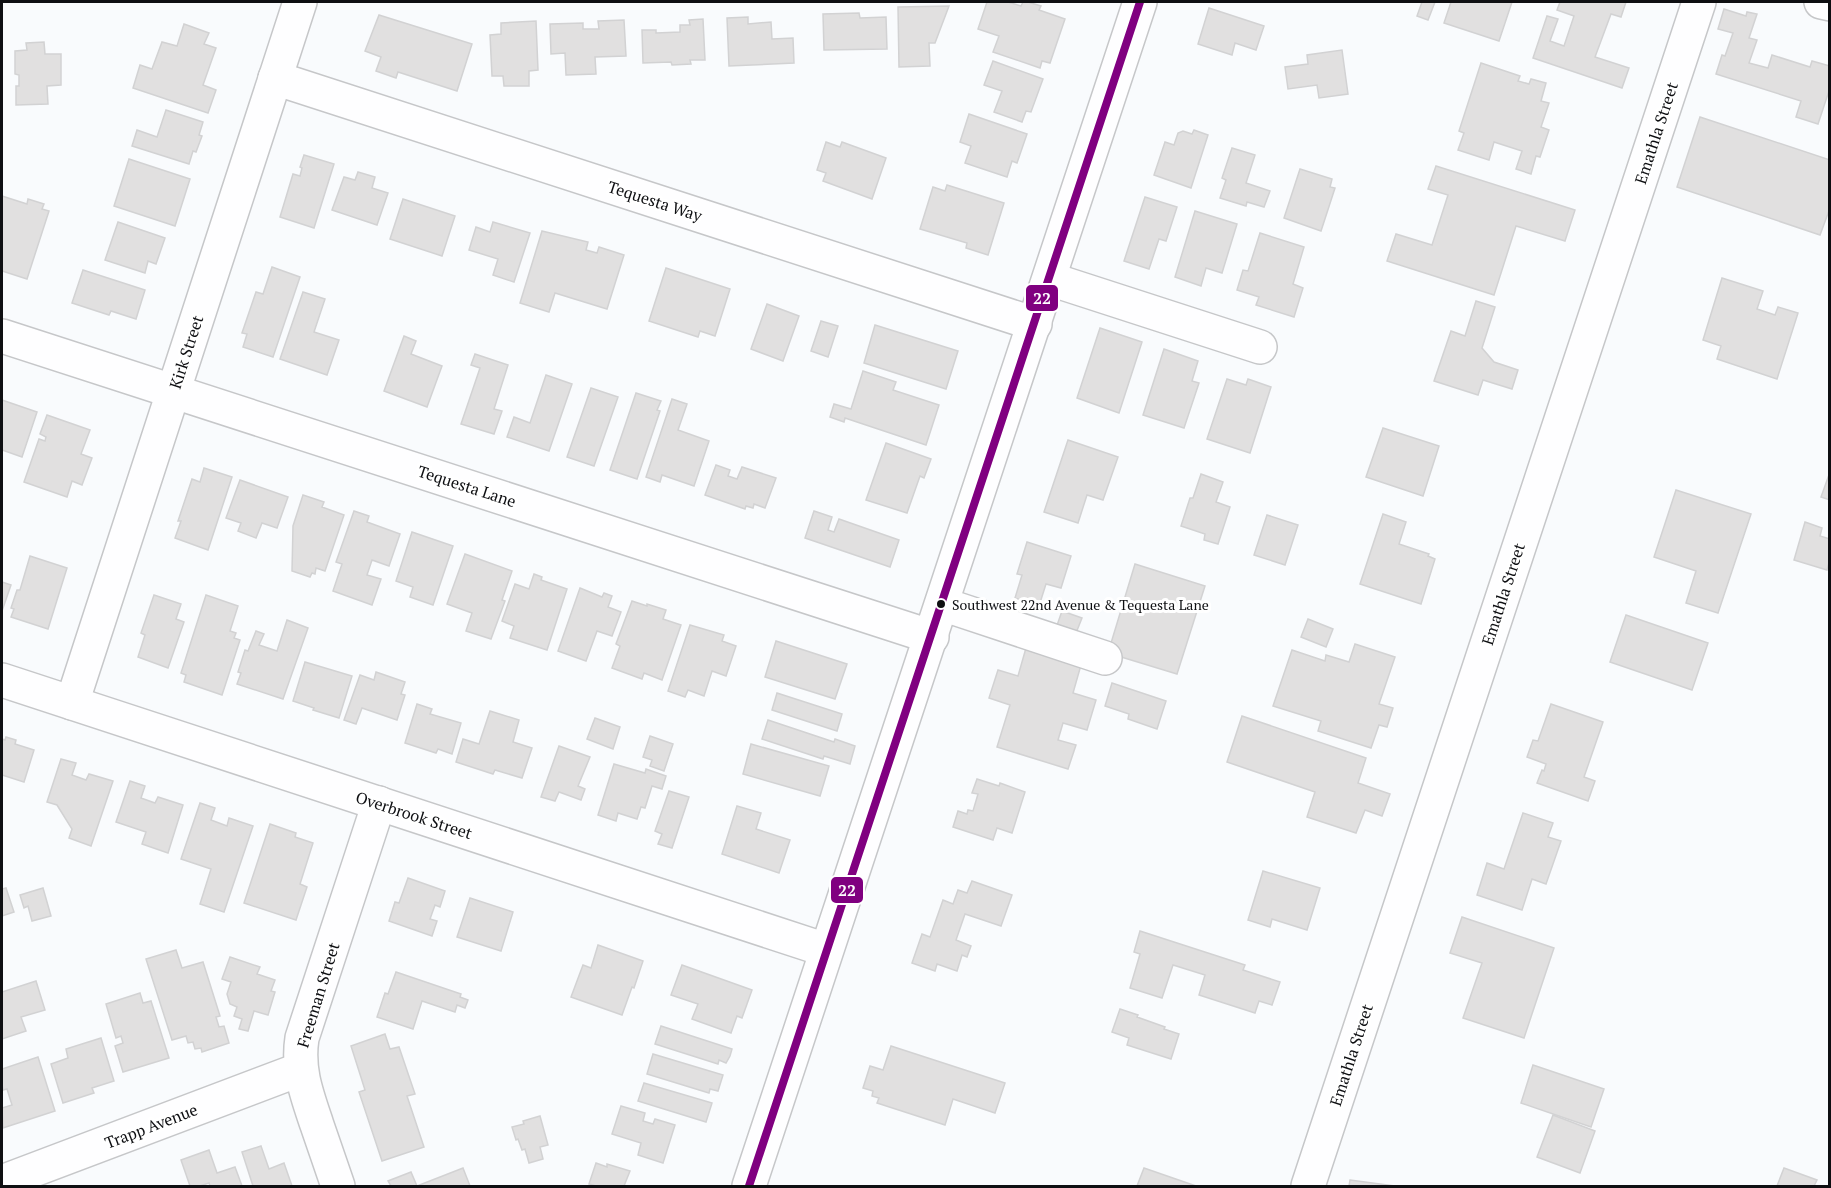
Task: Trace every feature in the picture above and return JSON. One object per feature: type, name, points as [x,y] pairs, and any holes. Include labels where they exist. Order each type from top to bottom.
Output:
[{"type":"street","name":"Kirk Street","points":[[72,703],[300,2]]},
{"type":"street","points":[[749,1186],[1140,2]]},
{"type":"street","name":"Emathla Street","points":[[1308,1186],[1699,2]]},
{"type":"street","points":[[1821,2],[1830,4]]},
{"type":"street","name":"Tequesta Way","points":[[275,78],[1035,324]]},
{"type":"street","points":[[1050,279],[1260,347]]},
{"type":"street","name":"Tequesta Lane","points":[[2,336],[932,637]]},
{"type":"street","points":[[942,604],[1105,658]]},
{"type":"street","name":"Overbrook Street","points":[[2,680],[826,950]]},
{"type":"street","name":"Freeman Street","points":[[338,1186],[300,1069],[302,1038],[379,804]]},
{"type":"street","name":"Trapp Avenue","points":[[2,1182],[300,1069]]},
{"type":"building","points":[[987,2],[1008,2],[1021,6],[1023,2],[1028,2],[1041,6],[1039,10],[1065,19],[1050,63],[1042,61],[1040,68],[993,52],[999,36],[978,29]]},
{"type":"building","points":[[1422,2],[1435,2],[1428,20],[1417,16]]},
{"type":"building","points":[[1451,2],[1512,2],[1499,41],[1444,23]]},
{"type":"building","points":[[1560,2],[1626,2],[1621,17],[1611,14],[1595,57],[1629,68],[1622,88],[1533,58],[1547,16],[1558,19],[1550,41],[1564,46],[1574,16],[1557,10]]},
{"type":"building","points":[[949,6],[935,43],[929,43],[930,66],[899,67],[898,7]]},
{"type":"building","points":[[1209,8],[1264,26],[1256,50],[1235,43],[1232,55],[1198,44]]},
{"type":"building","points":[[1724,9],[1746,16],[1747,12],[1757,14],[1749,38],[1757,40],[1749,63],[1768,68],[1772,55],[1810,67],[1812,61],[1830,66],[1830,88],[1818,124],[1796,117],[1801,101],[1716,74],[1733,33],[1718,29]]},
{"type":"building","points":[[859,13],[860,18],[886,17],[887,49],[824,50],[823,14]]},
{"type":"building","points":[[379,15],[472,44],[457,91],[398,72],[396,78],[376,71],[381,57],[365,51]]},
{"type":"building","points":[[748,17],[748,24],[771,22],[772,39],[793,38],[794,63],[729,66],[727,18]]},
{"type":"building","points":[[703,19],[705,60],[690,60],[691,64],[672,65],[671,62],[643,63],[642,30],[656,30],[656,33],[680,32],[680,25],[690,25],[689,20]]},
{"type":"building","points":[[624,20],[626,56],[595,57],[596,74],[566,75],[565,53],[551,54],[550,24],[583,23],[583,29],[599,29],[598,21]]},
{"type":"building","points":[[536,21],[538,70],[529,71],[529,86],[504,86],[503,76],[492,76],[490,35],[501,34],[501,23]]},
{"type":"building","points":[[184,24],[209,33],[204,44],[216,48],[203,85],[216,90],[208,113],[133,88],[140,65],[152,69],[162,42],[177,46]]},
{"type":"building","points":[[44,42],[45,54],[61,54],[61,85],[47,86],[48,104],[16,105],[16,86],[19,86],[19,75],[15,74],[15,51],[27,50],[26,43]]},
{"type":"building","points":[[1342,50],[1348,94],[1319,98],[1317,85],[1288,89],[1285,67],[1308,64],[1307,55]]},
{"type":"building","points":[[993,61],[1043,79],[1031,112],[1026,111],[1022,122],[994,112],[1002,91],[984,85]]},
{"type":"building","points":[[1481,63],[1520,76],[1518,81],[1529,84],[1531,79],[1546,83],[1541,101],[1549,103],[1541,127],[1549,130],[1540,157],[1536,156],[1531,174],[1516,169],[1522,151],[1494,142],[1489,160],[1458,150],[1464,133],[1459,131]]},
{"type":"building","points":[[166,110],[203,122],[199,135],[202,136],[196,152],[193,151],[189,164],[132,146],[137,130],[157,137]]},
{"type":"building","points":[[969,114],[1027,134],[1017,163],[1012,161],[1007,177],[965,163],[971,146],[960,142]]},
{"type":"building","points":[[1700,117],[1830,160],[1830,208],[1820,235],[1677,187]]},
{"type":"building","points":[[1194,130],[1208,135],[1191,188],[1154,175],[1165,142],[1174,145],[1178,133],[1183,131],[1192,134]]},
{"type":"building","points":[[826,142],[840,147],[842,142],[886,158],[872,199],[823,181],[826,173],[817,170]]},
{"type":"building","points":[[1232,148],[1255,155],[1246,183],[1270,191],[1264,207],[1247,202],[1246,206],[1220,198],[1226,180],[1222,178]]},
{"type":"building","points":[[304,155],[334,164],[314,228],[280,217],[293,174],[300,176]]},
{"type":"building","points":[[129,159],[190,179],[175,226],[114,206]]},
{"type":"building","points":[[1436,166],[1575,210],[1565,241],[1516,226],[1494,295],[1387,261],[1396,234],[1432,245],[1448,195],[1428,189]]},
{"type":"building","points":[[1300,169],[1332,179],[1330,187],[1335,188],[1321,231],[1284,218]]},
{"type":"building","points":[[358,172],[375,177],[372,188],[388,193],[377,225],[332,210],[344,177],[355,180]]},
{"type":"building","points":[[947,185],[1004,203],[988,255],[966,248],[967,243],[920,229],[933,187],[945,191]]},
{"type":"building","points":[[2,196],[27,204],[28,199],[44,204],[42,209],[49,211],[27,279],[2,271]]},
{"type":"building","points":[[1145,197],[1177,207],[1166,241],[1159,239],[1149,269],[1124,261]]},
{"type":"building","points":[[403,199],[455,216],[442,256],[390,239]]},
{"type":"building","points":[[1195,211],[1237,224],[1222,273],[1206,268],[1201,286],[1175,277]]},
{"type":"building","points":[[118,222],[165,238],[156,264],[148,261],[145,273],[105,260]]},
{"type":"building","points":[[493,222],[530,233],[514,282],[493,275],[498,259],[469,250],[476,227],[490,232]]},
{"type":"building","points":[[542,231],[588,242],[586,250],[597,253],[599,247],[624,255],[607,309],[555,293],[549,312],[520,303]]},
{"type":"building","points":[[1260,233],[1304,247],[1293,284],[1303,288],[1294,317],[1256,305],[1259,297],[1237,290],[1243,270],[1248,271]]},
{"type":"building","points":[[272,267],[300,277],[273,357],[243,347],[247,334],[242,333],[256,292],[263,294]]},
{"type":"building","points":[[666,268],[730,289],[715,336],[700,331],[698,337],[649,321]]},
{"type":"building","points":[[83,270],[145,290],[136,319],[111,311],[109,315],[72,303]]},
{"type":"building","points":[[1722,278],[1763,291],[1757,309],[1775,315],[1778,307],[1798,313],[1777,379],[1717,359],[1721,346],[1703,340]]},
{"type":"building","points":[[303,292],[325,299],[314,332],[339,340],[327,375],[280,359]]},
{"type":"building","points":[[1476,301],[1495,307],[1482,348],[1494,362],[1518,370],[1512,389],[1483,380],[1478,395],[1434,381],[1451,331],[1465,336]]},
{"type":"building","points":[[767,304],[799,316],[783,361],[751,349]]},
{"type":"building","points":[[821,321],[838,326],[828,357],[811,351]]},
{"type":"building","points":[[875,325],[958,351],[946,389],[864,363]]},
{"type":"building","points":[[1100,328],[1142,342],[1119,413],[1077,398]]},
{"type":"building","points":[[404,336],[416,341],[411,354],[442,366],[427,407],[384,391]]},
{"type":"building","points":[[1164,349],[1198,361],[1192,381],[1199,383],[1184,428],[1143,415]]},
{"type":"building","points":[[475,354],[508,365],[494,409],[502,411],[494,434],[461,424],[480,368],[471,365]]},
{"type":"building","points":[[863,371],[896,382],[893,390],[939,405],[926,445],[845,418],[844,422],[830,417],[834,404],[851,409]]},
{"type":"building","points":[[546,375],[572,384],[549,451],[507,437],[514,417],[530,423]]},
{"type":"building","points":[[1227,379],[1246,385],[1248,379],[1271,387],[1250,453],[1207,439]]},
{"type":"building","points":[[591,388],[618,397],[594,466],[567,457]]},
{"type":"building","points":[[636,393],[661,401],[657,410],[660,411],[637,479],[610,470]]},
{"type":"building","points":[[672,399],[687,404],[678,430],[709,441],[694,486],[662,475],[660,482],[646,477]]},
{"type":"building","points":[[2,400],[37,412],[22,457],[2,450]]},
{"type":"building","points":[[47,415],[90,430],[81,454],[92,458],[82,485],[72,481],[67,497],[24,482],[39,439],[45,441],[46,437],[40,434]]},
{"type":"building","points":[[1383,428],[1439,446],[1423,496],[1366,477]]},
{"type":"building","points":[[1068,440],[1118,457],[1103,500],[1087,495],[1078,523],[1044,512]]},
{"type":"building","points":[[886,443],[931,459],[924,478],[920,476],[907,513],[866,500]]},
{"type":"building","points":[[716,465],[730,470],[728,476],[737,479],[742,467],[776,478],[765,508],[754,504],[753,508],[746,506],[745,509],[705,495]]},
{"type":"building","points":[[204,468],[232,477],[208,550],[175,538],[181,521],[178,521],[192,479],[200,482]]},
{"type":"building","points":[[1830,472],[1830,500],[1821,497]]},
{"type":"building","points":[[1201,474],[1223,482],[1216,502],[1230,507],[1218,544],[1204,540],[1205,534],[1181,526]]},
{"type":"building","points":[[240,480],[288,497],[277,528],[262,523],[256,538],[238,531],[241,523],[226,518]]},
{"type":"building","points":[[1676,490],[1751,514],[1718,613],[1686,603],[1696,571],[1654,557]]},
{"type":"building","points":[[303,495],[324,502],[322,507],[344,515],[325,571],[316,568],[315,574],[312,573],[310,577],[292,571],[293,526]]},
{"type":"building","points":[[354,511],[369,516],[367,522],[400,534],[389,566],[372,560],[367,575],[381,579],[372,605],[333,591],[342,564],[336,562]]},
{"type":"building","points":[[814,511],[832,517],[828,530],[834,532],[839,519],[899,540],[890,567],[805,538]]},
{"type":"building","points":[[1383,514],[1406,522],[1399,544],[1429,554],[1428,556],[1435,559],[1421,604],[1360,584]]},
{"type":"building","points":[[1267,515],[1298,525],[1285,565],[1254,555]]},
{"type":"building","points":[[1805,522],[1822,528],[1820,536],[1830,539],[1830,559],[1827,570],[1794,560]]},
{"type":"building","points":[[412,532],[453,546],[433,605],[410,597],[413,587],[396,581]]},
{"type":"building","points":[[1027,542],[1071,556],[1061,588],[1046,584],[1039,606],[1015,598],[1022,575],[1017,574]]},
{"type":"building","points":[[465,554],[512,571],[502,600],[505,601],[491,639],[466,631],[472,613],[447,604]]},
{"type":"building","points":[[30,556],[67,568],[48,629],[11,617],[14,609],[11,608],[17,590],[20,590]]},
{"type":"building","points":[[1135,564],[1205,586],[1177,674],[1108,653]]},
{"type":"building","points":[[534,574],[542,577],[541,580],[567,589],[547,650],[510,638],[514,626],[502,621],[515,584],[529,589]]},
{"type":"building","points":[[2,582],[11,585],[2,611]]},
{"type":"building","points":[[580,588],[602,597],[604,593],[612,596],[608,607],[621,612],[612,636],[597,631],[586,661],[558,651]]},
{"type":"building","points":[[154,595],[181,604],[176,619],[184,622],[168,668],[138,657],[145,635],[141,633]]},
{"type":"building","points":[[206,595],[238,606],[230,631],[236,633],[234,638],[240,640],[222,695],[184,682],[186,675],[181,673]]},
{"type":"building","points":[[632,601],[666,610],[663,619],[681,625],[662,680],[644,673],[642,679],[612,668],[620,646],[616,644]]},
{"type":"building","points":[[1062,611],[1082,618],[1074,638],[1055,631]]},
{"type":"building","points":[[1626,615],[1708,643],[1692,690],[1610,662]]},
{"type":"building","points":[[1308,619],[1333,629],[1326,647],[1301,637]]},
{"type":"building","points":[[287,620],[308,628],[283,699],[237,684],[245,650],[248,651],[256,631],[264,634],[259,645],[277,651]]},
{"type":"building","points":[[690,625],[724,635],[722,641],[736,646],[726,676],[712,671],[704,696],[688,690],[685,697],[668,691]]},
{"type":"building","points":[[776,641],[847,664],[835,699],[765,677]]},
{"type":"building","points":[[1355,644],[1395,657],[1379,704],[1393,708],[1387,727],[1379,725],[1371,748],[1318,731],[1321,721],[1273,706],[1292,650],[1325,661],[1326,655],[1349,662]]},
{"type":"building","points":[[1026,648],[1081,665],[1073,693],[1096,700],[1087,730],[1063,723],[1058,740],[1076,745],[1068,769],[997,747],[1010,705],[989,698],[998,670],[1018,676]]},
{"type":"building","points":[[305,662],[352,676],[339,718],[293,701]]},
{"type":"building","points":[[376,672],[405,682],[401,694],[405,695],[397,720],[362,708],[356,724],[344,720],[360,675],[374,680]]},
{"type":"building","points":[[1112,683],[1166,701],[1157,729],[1128,719],[1129,714],[1105,706]]},
{"type":"building","points":[[777,693],[842,714],[837,731],[772,710]]},
{"type":"building","points":[[417,704],[432,709],[430,714],[461,723],[452,754],[438,749],[436,753],[405,743]]},
{"type":"building","points":[[1551,704],[1603,722],[1584,777],[1595,781],[1588,801],[1537,783],[1546,764],[1527,757],[1533,740],[1538,741]]},
{"type":"building","points":[[490,711],[519,720],[513,742],[532,748],[522,778],[495,770],[493,774],[456,762],[463,739],[479,744]]},
{"type":"building","points":[[1242,716],[1366,758],[1358,783],[1390,794],[1382,816],[1365,810],[1356,833],[1307,817],[1315,792],[1227,762]]},
{"type":"building","points":[[595,718],[620,727],[613,749],[587,739]]},
{"type":"building","points":[[768,720],[834,742],[835,739],[855,746],[850,764],[824,756],[823,759],[762,739]]},
{"type":"building","points":[[650,736],[673,744],[664,771],[650,766],[652,760],[643,757]]},
{"type":"building","points":[[6,737],[16,740],[15,744],[34,750],[24,782],[2,775],[2,739],[5,740]]},
{"type":"building","points":[[751,744],[829,766],[820,796],[743,774]]},
{"type":"building","points":[[559,746],[590,757],[578,786],[585,789],[581,800],[559,792],[555,801],[541,797]]},
{"type":"building","points":[[61,759],[76,763],[72,775],[86,780],[89,774],[113,781],[91,846],[69,838],[72,829],[57,805],[47,802]]},
{"type":"building","points":[[614,764],[645,773],[646,769],[666,776],[662,789],[652,786],[645,808],[641,807],[637,819],[618,813],[616,821],[598,815]]},
{"type":"building","points":[[977,779],[999,786],[1000,783],[1025,792],[1012,833],[997,828],[993,840],[953,827],[958,811],[967,814],[968,810],[973,811],[978,794],[972,793]]},
{"type":"building","points":[[130,781],[145,786],[141,798],[155,803],[158,797],[183,805],[168,853],[142,844],[146,832],[116,822]]},
{"type":"building","points":[[669,791],[689,797],[672,848],[658,844],[662,834],[655,831]]},
{"type":"building","points":[[200,803],[215,808],[211,820],[227,826],[229,818],[253,826],[224,912],[200,904],[211,869],[181,859]]},
{"type":"building","points":[[737,806],[761,813],[756,829],[790,840],[779,873],[722,854]]},
{"type":"building","points":[[1523,813],[1553,823],[1548,837],[1561,841],[1546,884],[1532,879],[1522,910],[1477,895],[1487,863],[1504,869]]},
{"type":"building","points":[[270,824],[296,833],[295,837],[313,843],[300,884],[307,887],[296,920],[244,903]]},
{"type":"building","points":[[1263,871],[1320,888],[1307,930],[1272,919],[1270,927],[1248,920]]},
{"type":"building","points":[[408,878],[445,891],[440,907],[435,905],[430,919],[437,921],[432,936],[389,921],[395,902],[399,903]]},
{"type":"building","points":[[972,881],[1012,895],[1001,926],[965,914],[956,940],[971,946],[967,957],[962,955],[957,971],[937,964],[935,971],[912,963],[922,934],[930,937],[943,900],[953,904],[958,890],[967,893]]},
{"type":"building","points":[[6,888],[14,912],[2,916],[2,889]]},
{"type":"building","points":[[43,888],[51,916],[32,921],[28,906],[24,908],[20,895]]},
{"type":"building","points":[[470,898],[513,912],[501,951],[457,937]]},
{"type":"building","points":[[1462,917],[1554,948],[1524,1038],[1463,1018],[1482,963],[1450,953]]},
{"type":"building","points":[[1140,931],[1245,965],[1243,970],[1280,982],[1272,1005],[1259,1001],[1255,1013],[1199,995],[1205,975],[1173,965],[1162,998],[1130,988],[1140,954],[1134,952]]},
{"type":"building","points":[[598,945],[643,961],[622,1015],[571,997],[583,965],[591,968]]},
{"type":"building","points":[[176,950],[182,968],[203,962],[220,1016],[216,1017],[219,1027],[224,1026],[229,1043],[202,1052],[201,1048],[195,1049],[193,1042],[188,1043],[186,1036],[172,1040],[146,959]]},
{"type":"building","points":[[230,957],[260,967],[257,974],[275,980],[271,991],[275,992],[268,1015],[254,1011],[248,1031],[239,1029],[242,1019],[234,1016],[237,1007],[230,1004],[227,994],[231,982],[222,979]]},
{"type":"building","points":[[682,965],[752,990],[742,1018],[737,1016],[731,1033],[692,1019],[698,1004],[671,995]]},
{"type":"building","points":[[396,972],[461,994],[460,997],[468,1000],[465,1008],[457,1005],[455,1012],[422,1001],[413,1029],[377,1017],[385,993],[388,994]]},
{"type":"building","points":[[36,981],[45,1010],[21,1017],[26,1031],[2,1039],[2,992]]},
{"type":"building","points":[[140,993],[143,1003],[151,1001],[169,1058],[123,1072],[115,1046],[123,1043],[121,1036],[116,1038],[106,1004]]},
{"type":"building","points":[[1120,1009],[1179,1034],[1171,1059],[1127,1045],[1129,1038],[1112,1032]]},
{"type":"building","points":[[661,1026],[732,1049],[730,1056],[726,1063],[719,1060],[718,1064],[655,1044]]},
{"type":"building","points":[[385,1034],[390,1049],[399,1047],[415,1094],[407,1096],[424,1147],[382,1161],[359,1092],[365,1090],[351,1046]]},
{"type":"building","points":[[101,1038],[114,1081],[92,1088],[94,1093],[63,1103],[51,1064],[68,1058],[66,1049]]},
{"type":"building","points":[[891,1046],[1005,1083],[995,1113],[953,1099],[945,1125],[877,1103],[879,1098],[872,1096],[873,1091],[863,1088],[870,1066],[883,1070]]},
{"type":"building","points":[[653,1054],[723,1075],[718,1091],[710,1089],[709,1093],[647,1074]]},
{"type":"building","points":[[38,1057],[55,1111],[3,1128],[2,1108],[12,1105],[7,1089],[3,1090],[2,1069]]},
{"type":"building","points":[[1533,1065],[1604,1089],[1591,1127],[1521,1103]]},
{"type":"building","points":[[644,1083],[712,1103],[706,1122],[638,1101]]},
{"type":"building","points":[[621,1106],[645,1113],[643,1121],[653,1124],[655,1119],[675,1125],[663,1163],[638,1155],[641,1143],[612,1134]]},
{"type":"building","points":[[1553,1115],[1595,1131],[1580,1173],[1537,1157]]},
{"type":"building","points":[[540,1116],[548,1145],[540,1147],[543,1159],[529,1163],[525,1149],[522,1150],[518,1139],[516,1140],[512,1127]]},
{"type":"building","points":[[261,1146],[269,1169],[284,1163],[292,1186],[253,1186],[242,1152]]},
{"type":"building","points":[[209,1150],[217,1173],[235,1167],[242,1186],[210,1186],[209,1183],[190,1186],[181,1160]]},
{"type":"building","points":[[596,1163],[630,1171],[624,1186],[589,1184]]},
{"type":"building","points":[[463,1168],[470,1186],[417,1186]]},
{"type":"building","points":[[1144,1168],[1196,1186],[1137,1186]]},
{"type":"building","points":[[1784,1168],[1817,1180],[1814,1186],[1777,1186]]},
{"type":"building","points":[[411,1172],[417,1186],[391,1186],[388,1181]]},
{"type":"building","points":[[1350,1180],[1395,1186],[1349,1186]]},
{"type":"transit line","name":"22","points":[[749,1186],[1140,2]]},
{"type":"place","name":"Southwest 22nd Avenue & Tequesta Lane","points":[[941,604]]}]
